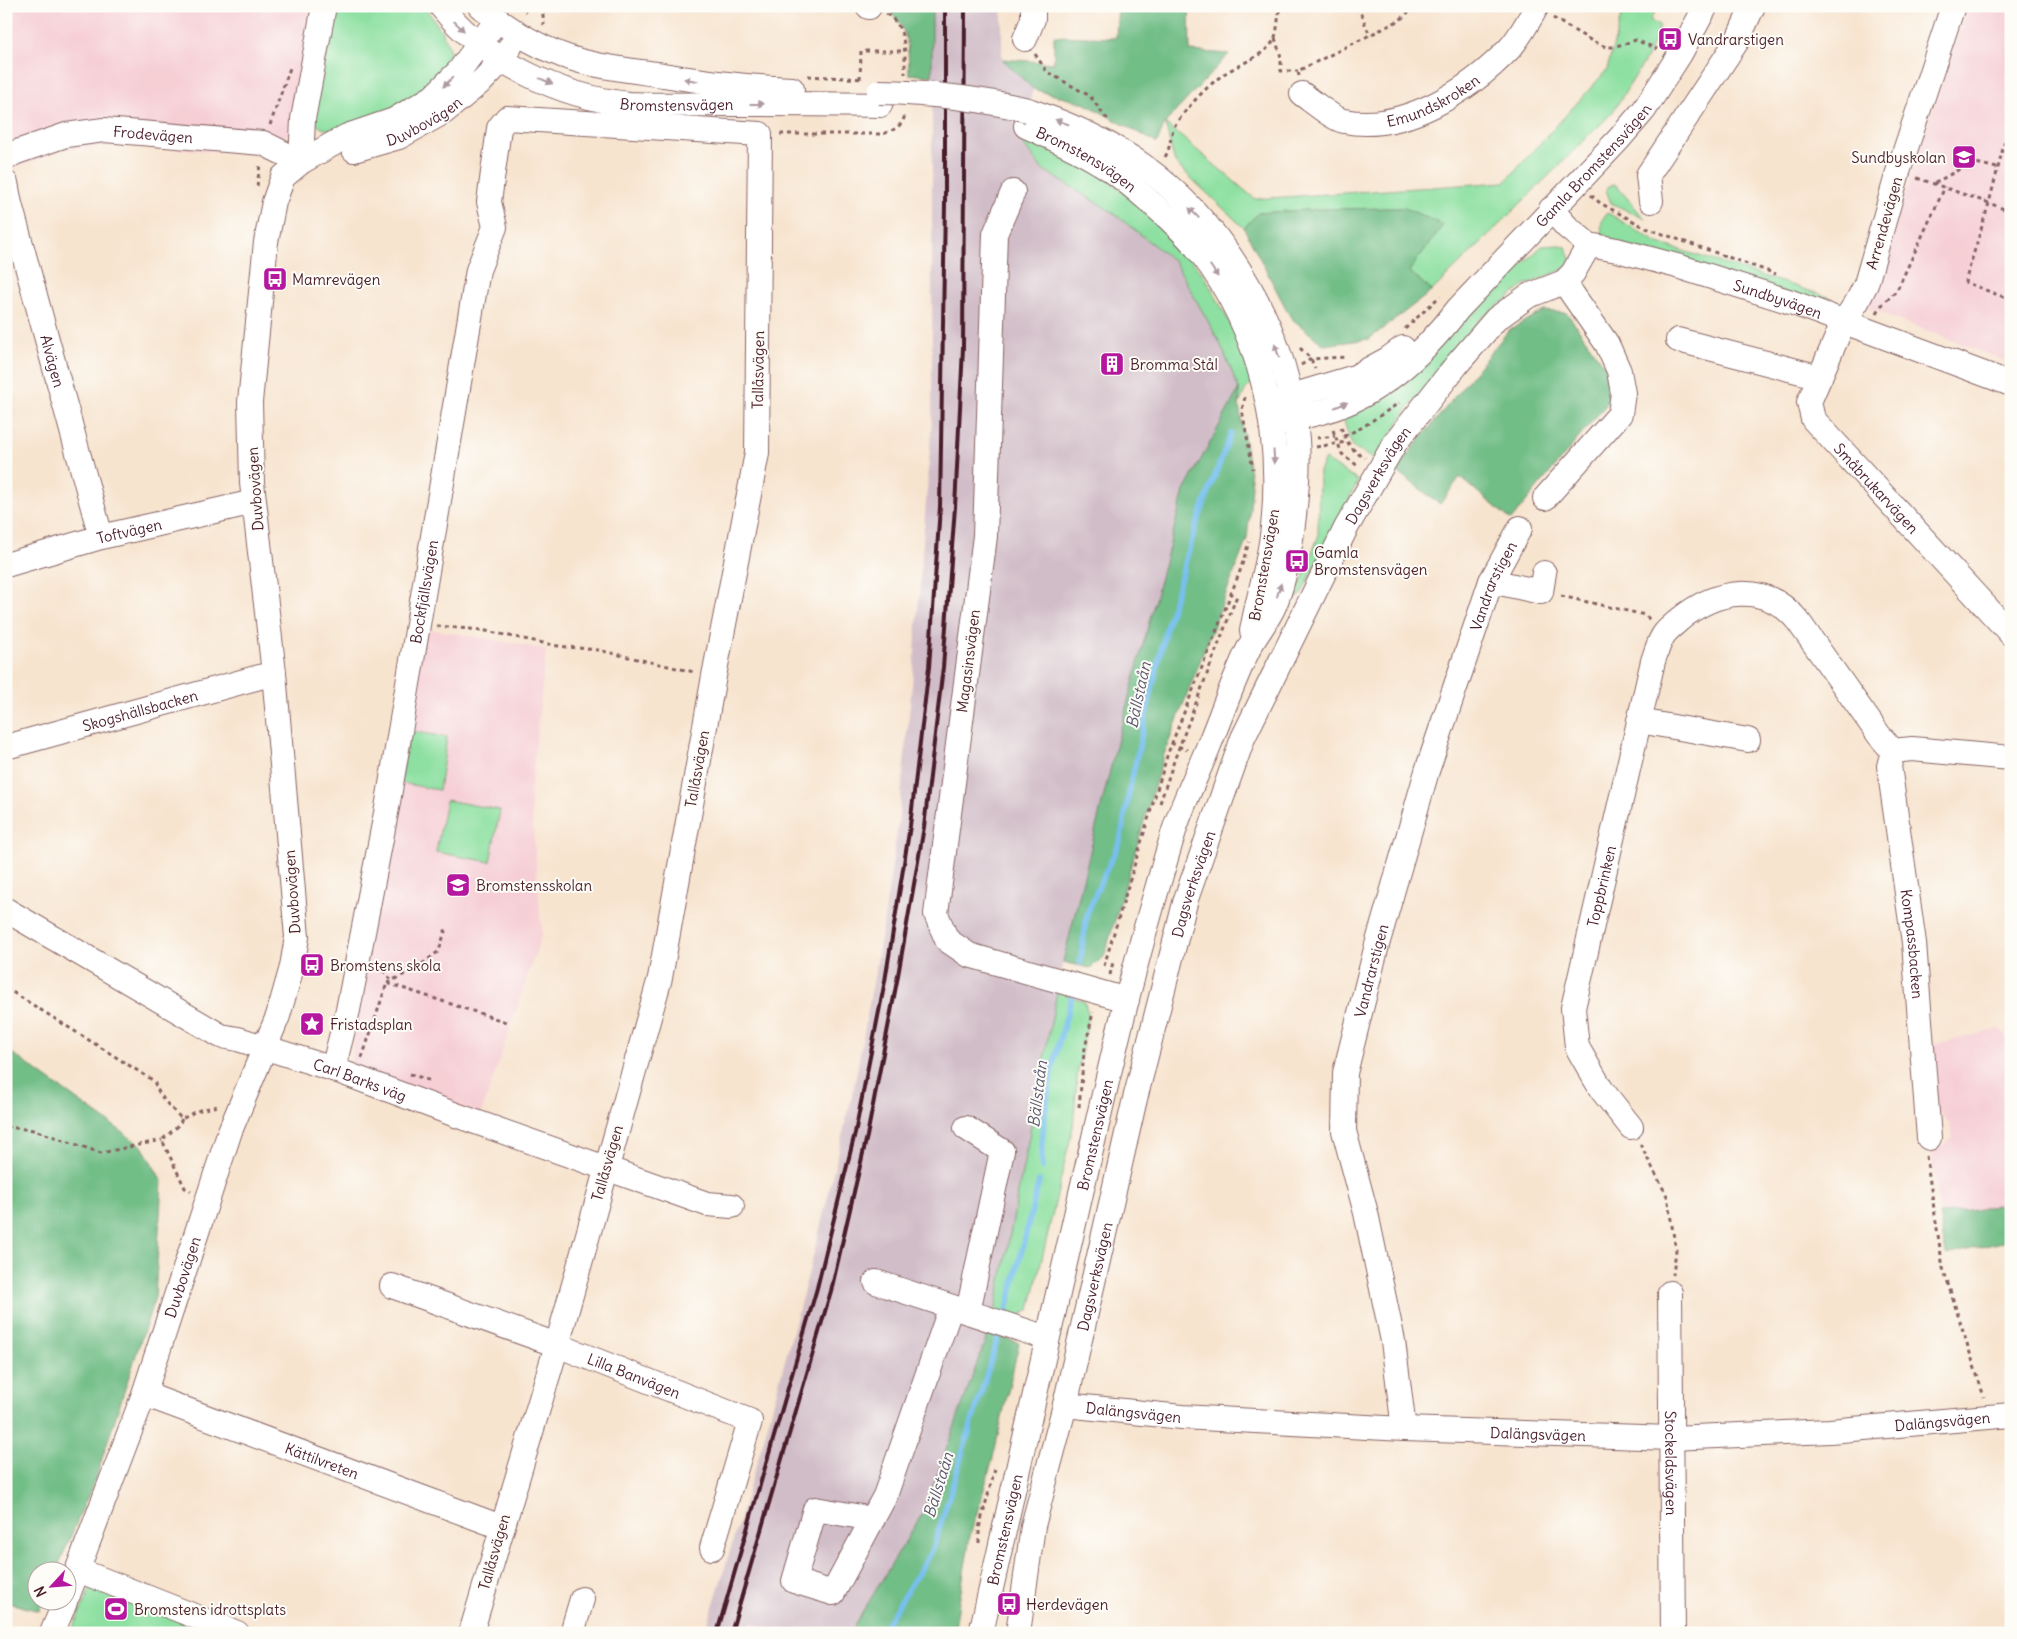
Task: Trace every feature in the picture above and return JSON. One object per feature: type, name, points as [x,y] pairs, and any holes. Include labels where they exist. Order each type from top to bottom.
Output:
[{"type":"street","points":[[301,152],[303,119],[324,6]]},
{"type":"street","name":"Bromstensvägen","points":[[441,6],[455,24],[478,44],[502,60],[566,90],[599,99],[629,104],[879,98]]},
{"type":"street","points":[[1025,39],[1033,19],[1034,6]]},
{"type":"street","name":"Gamla Bromstensvägen","points":[[1270,416],[1292,408],[1320,386],[1347,380],[1372,369],[1407,345],[1450,302],[1507,258],[1644,110],[1680,54],[1706,6]]},
{"type":"street","points":[[1651,201],[1648,175],[1737,41],[1753,6]]},
{"type":"street","name":"Arrendevägen","points":[[1844,321],[1866,284],[1898,172],[1953,6]]},
{"type":"street","name":"Emundskroken","points":[[1302,94],[1342,121],[1381,124],[1425,110],[1468,86],[1511,47],[1536,7]]},
{"type":"street","name":"Duvbovägen","points":[[78,1570],[144,1394],[186,1270],[206,1199],[230,1132],[278,1016],[292,967],[297,937],[274,673],[254,502],[250,402],[266,242],[274,202],[284,177],[301,152],[394,120],[433,97],[458,71],[478,44],[489,13]]},
{"type":"street","name":"Bromstensvägen","points":[[489,13],[518,34],[553,51],[580,61],[699,81],[879,98],[989,116],[1027,118],[1073,125],[1110,144],[1144,167],[1179,197],[1204,223],[1238,269],[1260,310],[1275,344],[1292,408],[1297,459],[1289,545],[1274,607],[1249,648],[1176,825],[1126,1000],[1047,1338],[981,1633]]},
{"type":"street","name":"Duvbovägen","points":[[301,152],[399,137],[444,112],[483,80],[502,60],[518,34]]},
{"type":"street","name":"Bockfjällsvägen","points":[[344,1074],[348,1010],[387,808],[478,270],[495,227],[489,202],[499,128],[507,118]]},
{"type":"street","name":"Tallåsvägen","points":[[470,1633],[557,1345],[660,978],[714,676],[757,453],[760,134],[507,118]]},
{"type":"street","name":"Bromstensvägen","points":[[1027,118],[1059,140],[1101,163],[1168,217],[1200,252],[1228,292],[1242,318],[1252,343],[1266,390],[1276,475],[1273,529],[1249,648]]},
{"type":"street","name":"Frodevägen","points":[[6,158],[14,153],[66,135],[104,130],[263,143],[301,152]]},
{"type":"street","name":"Alvägen","points":[[6,183],[10,204],[101,537]]},
{"type":"street","name":"Magasinsvägen","points":[[1013,192],[996,234],[984,536],[936,914],[948,940],[969,956],[1126,1000]]},
{"type":"street","name":"Sundbyvägen","points":[[1551,209],[1567,227],[1589,245],[1617,250],[1677,266],[1844,321],[2011,384]]},
{"type":"street","name":"Dagsverksvägen","points":[[1018,1633],[1033,1526],[1065,1405],[1134,1103],[1186,900],[1243,738],[1346,528],[1396,443],[1458,363],[1496,319],[1528,296],[1564,282],[1574,274],[1589,245]]},
{"type":"street","points":[[1545,498],[1620,414],[1623,392],[1619,371],[1606,344],[1564,282]]},
{"type":"street","name":"Småbrukarvägen","points":[[1844,321],[1809,402],[1813,419],[2011,634]]},
{"type":"street","points":[[1678,340],[1820,376]]},
{"type":"street","name":"Toftvägen","points":[[6,565],[101,537],[254,502]]},
{"type":"street","name":"Vandrarstigen","points":[[1404,1429],[1394,1341],[1366,1213],[1344,1131],[1345,1073],[1426,771],[1491,581],[1520,528]]},
{"type":"street","points":[[1491,581],[1542,582]]},
{"type":"street","name":"Toppbrinken","points":[[1631,1127],[1601,1089],[1577,1047],[1573,1008],[1653,661],[1664,633],[1686,614],[1710,599],[1733,594],[1751,594],[1772,600],[1789,610],[1879,735],[1893,751]]},
{"type":"street","name":"Skogshällsbacken","points":[[6,747],[274,673]]},
{"type":"street","points":[[1639,721],[1748,740]]},
{"type":"street","points":[[1893,751],[1912,749],[2011,758]]},
{"type":"street","name":"Kompassbacken","points":[[1893,751],[1889,766],[1914,943],[1929,1138]]},
{"type":"street","name":"Carl Barks väg","points":[[6,910],[221,1036],[265,1048],[344,1074],[707,1204],[732,1206]]},
{"type":"street","points":[[873,1519],[967,1312],[1002,1151],[966,1128]]},
{"type":"street","points":[[876,1282],[1047,1338]]},
{"type":"street","name":"Lilla Banvägen","points":[[392,1286],[557,1345],[750,1421],[712,1548]]},
{"type":"street","name":"Stockeldsvägen","points":[[1670,1293],[1673,1633]]},
{"type":"street","name":"Kättilvreten","points":[[144,1394],[501,1527]]},
{"type":"street","name":"Dalängsvägen","points":[[1065,1405],[1182,1417],[1404,1429],[1672,1438],[1830,1431],[2001,1416]]},
{"type":"street","points":[[78,1570],[237,1633]]},
{"type":"street","points":[[572,1633],[582,1599]]},
{"type":"street","points":[[52,1633],[61,1612]]},
{"type":"path","points":[[542,6],[544,27]]},
{"type":"path","points":[[1280,6],[1275,38],[1281,57],[1281,71],[1298,71],[1370,36],[1400,20],[1412,7]]},
{"type":"path","points":[[1358,6],[1370,36]]},
{"type":"path","points":[[1536,7],[1592,42],[1613,47],[1636,40],[1657,49]]},
{"type":"path","points":[[1160,164],[1169,151],[1171,132],[1176,123],[1208,88],[1229,70],[1261,53],[1275,38]]},
{"type":"path","points":[[1025,39],[1047,72],[1090,96],[1105,117],[1112,122]]},
{"type":"path","points":[[860,79],[861,51],[905,51]]},
{"type":"path","points":[[256,189],[265,133],[273,121],[293,57]]},
{"type":"path","points":[[1298,71],[1302,94]]},
{"type":"path","points":[[2011,117],[1965,282],[2011,300]]},
{"type":"path","points":[[1158,152],[1166,156]]},
{"type":"path","points":[[1935,183],[1972,162],[1997,168]]},
{"type":"path","points":[[1898,172],[1935,183],[2011,212]]},
{"type":"path","points":[[1875,318],[1880,306],[1897,290],[1945,187]]},
{"type":"path","points":[[1405,330],[1450,302]]},
{"type":"path","points":[[1311,359],[1350,356]]},
{"type":"path","points":[[1246,394],[1242,410],[1253,472]]},
{"type":"path","points":[[1344,436],[1361,428],[1404,400]]},
{"type":"path","points":[[1339,422],[1346,442],[1351,449],[1378,472]]},
{"type":"path","points":[[1332,428],[1342,454],[1378,472]]},
{"type":"path","points":[[1311,439],[1334,436]]},
{"type":"path","points":[[1310,448],[1346,442]]},
{"type":"path","points":[[1104,966],[1171,744],[1240,570],[1250,539]]},
{"type":"path","points":[[1542,582],[1645,615],[1664,633]]},
{"type":"path","points":[[1160,804],[1179,746],[1240,587]]},
{"type":"path","points":[[417,624],[481,630],[558,646],[598,650],[714,676]]},
{"type":"path","points":[[1190,696],[1206,702]]},
{"type":"path","points":[[1171,744],[1187,750]]},
{"type":"path","points":[[344,1074],[387,984],[417,968],[439,951],[446,928]]},
{"type":"path","points":[[1112,966],[1115,956]]},
{"type":"path","points":[[387,984],[506,1022]]},
{"type":"path","points":[[6,988],[154,1081],[164,1102],[182,1119]]},
{"type":"path","points":[[6,1127],[34,1130],[101,1153],[162,1140],[178,1126],[182,1119],[196,1112],[221,1105],[240,1110]]},
{"type":"path","points":[[1631,1127],[1667,1196],[1676,1250],[1670,1293]]},
{"type":"path","points":[[1929,1138],[1925,1159],[1943,1268],[2001,1416]]},
{"type":"path","points":[[162,1140],[185,1188],[206,1199]]},
{"type":"shaded area","points":[[22,6],[335,6],[313,119],[255,154],[118,145],[62,150],[6,171],[6,11]]},
{"type":"shaded area","points":[[932,6],[1002,6],[1002,59],[1033,89],[1019,139],[1175,262],[1220,343],[1239,389],[1184,491],[1115,750],[1063,962],[995,1312],[925,1509],[850,1633],[780,1633],[751,1623],[748,1633],[705,1633],[763,1442],[815,1249],[854,1087],[882,933],[898,825],[914,665],[932,420]]},
{"type":"shaded area","name":"Sundbyskolan","points":[[1967,6],[2011,6],[2011,363],[1867,308]]},
{"type":"shaded area","name":"Bromstensskolan","points":[[424,628],[546,649],[530,795],[542,933],[481,1115],[350,1067],[366,951]]},
{"type":"shaded area","points":[[2000,1029],[2011,1042],[2011,1203],[1939,1215],[1931,1153],[1953,1138],[1949,1123],[1933,1107],[1927,1046]]},
{"type":"green space","points":[[335,6],[424,6],[438,26],[449,49],[450,65],[448,71],[430,90],[396,111],[363,122],[324,129],[316,124],[313,119]]},
{"type":"green space","points":[[884,6],[932,6],[932,76],[909,74],[906,37],[903,29]]},
{"type":"green space","points":[[1118,6],[1189,6],[1190,51],[1229,54],[1165,123],[1157,143],[1086,104],[1033,89],[1002,59],[1054,63],[1054,36],[1116,38]]},
{"type":"green space","points":[[1634,6],[1659,6],[1650,20],[1660,27],[1646,59],[1612,113],[1432,291],[1409,271],[1443,225],[1405,208],[1321,209],[1258,213],[1244,228],[1175,163],[1165,123],[1255,199],[1505,182],[1607,70],[1621,16]]},
{"type":"green space","points":[[1019,139],[1039,140],[1103,174],[1181,245],[1208,282],[1236,335],[1252,383],[1245,390],[1239,405],[1239,389],[1220,343],[1175,262],[1112,212],[1042,169]]},
{"type":"green space","points":[[1615,184],[1645,219],[1611,203],[1606,190],[1609,186]]},
{"type":"green space","points":[[1405,208],[1443,225],[1409,271],[1432,291],[1369,339],[1324,345],[1291,318],[1244,228],[1258,213],[1321,209]]},
{"type":"green space","points":[[1608,213],[1658,243],[1832,298],[1830,306],[1609,240],[1602,234],[1601,228],[1602,220]]},
{"type":"green space","points":[[1560,245],[1566,247],[1572,261],[1562,270],[1524,286],[1479,320],[1412,403],[1374,460],[1352,446],[1342,415],[1412,371],[1542,246]]},
{"type":"green space","points":[[1544,311],[1567,313],[1606,368],[1609,401],[1511,520],[1460,477],[1440,504],[1395,470],[1509,330]]},
{"type":"green space","points":[[1239,389],[1239,405],[1252,486],[1247,539],[1163,757],[1104,957],[1090,968],[1063,962],[1115,750],[1184,491]]},
{"type":"green space","points":[[1325,459],[1358,481],[1300,596],[1295,599],[1318,537],[1319,471]]},
{"type":"green space","points":[[409,731],[447,737],[439,790],[401,783]]},
{"type":"green space","points":[[446,800],[500,810],[490,862],[436,852]]},
{"type":"green space","points":[[1057,992],[1084,1001],[1089,1016],[1078,1069],[1073,1127],[1030,1309],[1016,1318],[995,1312]]},
{"type":"green space","points":[[6,1049],[142,1146],[162,1181],[155,1297],[96,1477],[60,1562],[28,1562],[28,1608],[6,1602]]},
{"type":"green space","points":[[2011,1203],[2011,1240],[1946,1255],[1939,1215]]},
{"type":"green space","points":[[988,1333],[1019,1343],[992,1462],[970,1536],[954,1633],[850,1633],[925,1509]]},
{"type":"green space","name":"Bromstens idrottsplats","points":[[92,1584],[209,1633],[71,1633]]},
{"type":"waterway","name":"Bällstaån","points":[[1080,963],[1087,914],[1120,842],[1131,782],[1166,628],[1196,526],[1231,433]]},
{"type":"waterway","name":"Bällstaån","points":[[1042,1168],[1042,1140],[1051,1072],[1072,996]]},
{"type":"waterway","name":"Bällstaån","points":[[1006,1314],[1039,1181]]},
{"type":"waterway","name":"Bällstaån","points":[[881,1633],[933,1549],[999,1334]]},
{"type":"railway","points":[[717,1633],[817,1288],[855,1133],[885,981],[910,826],[929,667],[940,507],[945,204],[945,6]]},
{"type":"railway","points":[[731,1633],[831,1291],[867,1136],[924,827],[943,667],[955,507],[963,348],[965,6]]},
{"type":"place","name":"Vandrarstigen","points":[[1670,39]]},
{"type":"place","name":"Sundbyskolan","points":[[1964,157]]},
{"type":"place","name":"Mamrevägen","points":[[275,279]]},
{"type":"place","name":"Bromma Stål","points":[[1112,364]]},
{"type":"place","name":"Gamla Bromstensvägen","points":[[1297,561]]},
{"type":"place","name":"Bromstensskolan","points":[[458,885]]},
{"type":"place","name":"Bromstens skola","points":[[312,965]]},
{"type":"place","name":"Fristadsplan","points":[[312,1024]]},
{"type":"place","name":"Herdevägen","points":[[1009,1604]]},
{"type":"place","name":"Bromstens idrottsplats","points":[[116,1609]]}]
